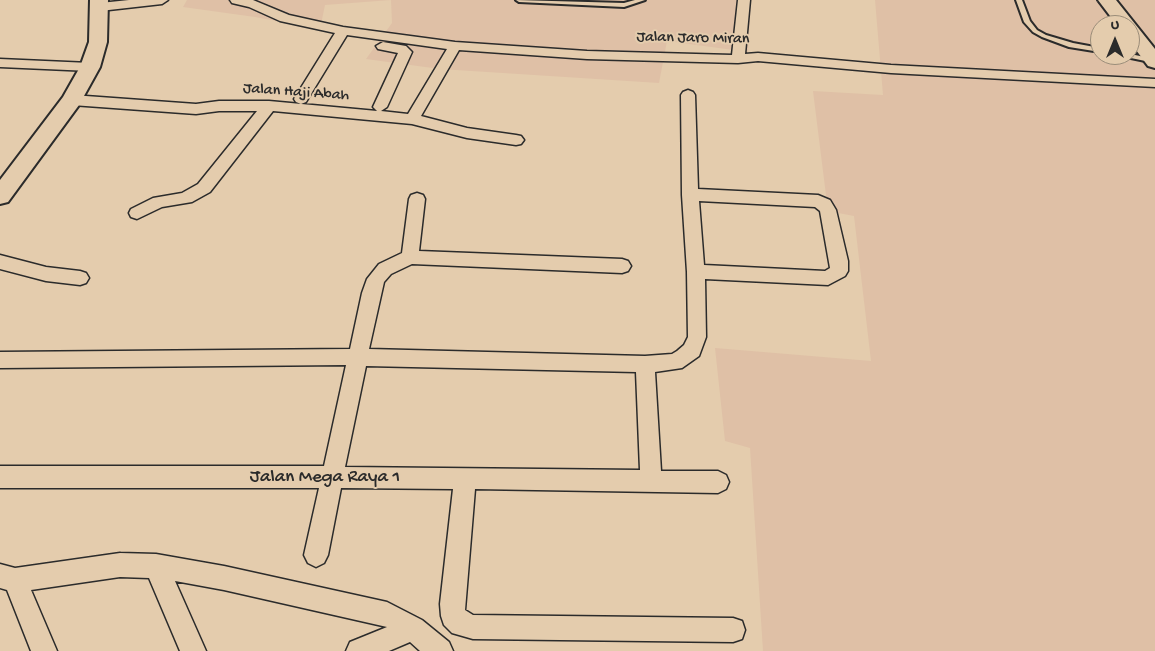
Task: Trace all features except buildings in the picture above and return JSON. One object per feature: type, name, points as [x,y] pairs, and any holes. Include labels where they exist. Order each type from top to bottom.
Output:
[{"type":"street","points":[[0,196],[72,100],[90,67],[98,42],[99,3],[162,0]]},
{"type":"street","name":"Jalan Jaro Miran","points":[[236,0],[253,4],[285,18],[340,35],[456,46],[588,55],[738,59],[758,57],[891,69],[1155,82]]},
{"type":"street","points":[[738,59],[744,0]]},
{"type":"street","points":[[1107,0],[1118,15]]},
{"type":"street","points":[[301,99],[340,35],[401,49],[405,52],[380,107]]},
{"type":"street","points":[[1140,42],[1155,61]]},
{"type":"street","points":[[412,119],[456,46]]},
{"type":"street","points":[[0,63],[90,67]]},
{"type":"street","points":[[0,360],[359,357],[645,364],[675,362],[692,350],[697,337],[696,272],[690,195],[688,95]]},
{"type":"street","name":"Jalan Haji Abah","points":[[72,100],[196,109],[219,106],[269,106],[412,119],[467,133],[516,140]]},
{"type":"street","points":[[137,213],[159,202],[186,198],[204,188],[269,106]]},
{"type":"street","points":[[690,195],[818,201],[824,204],[828,210],[840,271],[828,278],[696,272]]},
{"type":"street","points":[[410,257],[417,199]]},
{"type":"street","points":[[316,555],[359,357],[371,292],[376,279],[385,269],[410,257],[622,266]]},
{"type":"street","points":[[0,262],[46,274],[80,278]]},
{"type":"street","points":[[645,364],[650,481]]},
{"type":"street","name":"Jalan Mega Raya 1","points":[[0,477],[333,477],[718,482]]},
{"type":"street","points":[[465,479],[452,604],[453,616],[461,624],[473,627],[733,630]]},
{"type":"street","points":[[44,651],[7,578],[120,565],[156,566],[242,582],[387,614],[413,629],[440,651]]},
{"type":"street","points":[[156,566],[193,651]]},
{"type":"street","points":[[359,651],[413,629]]},
{"type":"lane","points":[[519,0],[624,5],[642,0]]},
{"type":"lane","points":[[1019,0],[1027,22],[1035,31],[1072,45],[1090,48]]},
{"type":"lane","points":[[1140,58],[1155,61]]},
{"type":"shaded area","points":[[187,0],[391,0],[325,5],[320,29],[255,17],[183,7]]},
{"type":"shaded area","points":[[391,0],[735,0],[751,2],[748,52],[667,41],[659,83],[440,69],[366,59],[392,23]]},
{"type":"shaded area","points":[[875,0],[1155,0],[1155,651],[763,651],[750,448],[725,441],[715,348],[871,361],[854,216],[828,211],[813,91],[883,95]]}]
